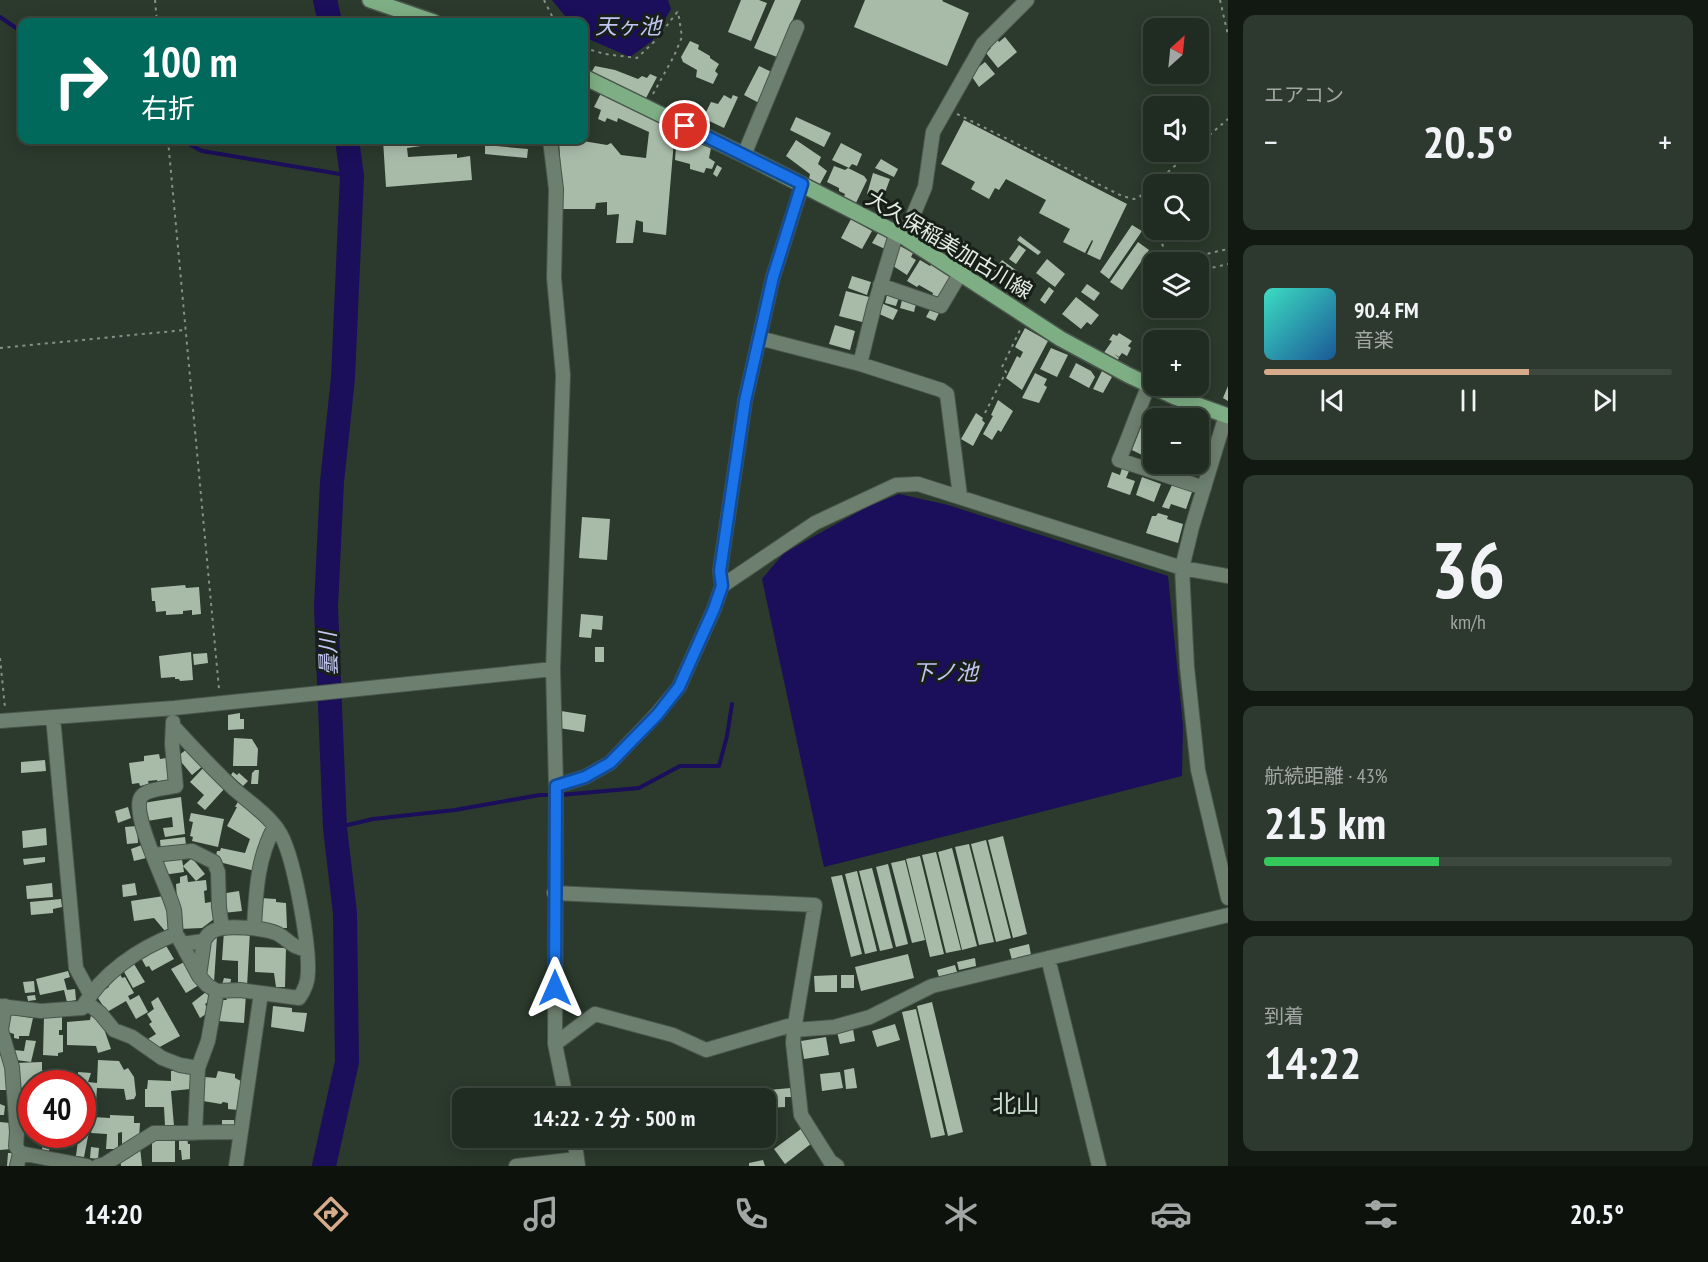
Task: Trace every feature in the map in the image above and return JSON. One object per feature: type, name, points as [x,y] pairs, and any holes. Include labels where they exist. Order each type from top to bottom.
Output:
[{"type":"main road","points":[[370,0],[422,18]]},
{"type":"main road","name":"大久保稲美加古川線","points":[[588,79],[802,184],[900,236],[1061,339],[1143,382]]},
{"type":"main road","name":"大久保稲美加古川線","points":[[1177,396],[1227,416]]},
{"type":"street","points":[[860,364],[880,285],[900,236],[925,187],[933,132],[983,44],[1027,0]]},
{"type":"street","points":[[744,155],[797,27]]},
{"type":"street","points":[[550,144],[556,189],[554,278],[563,375],[553,669],[556,786],[555,1044],[564,1088]]},
{"type":"street","points":[[556,786],[585,777],[610,763],[657,715],[679,687],[714,609],[722,586],[720,571],[745,401],[773,277],[802,184]]},
{"type":"street","points":[[880,285],[941,306],[960,274]]},
{"type":"street","points":[[759,338],[860,364],[941,390],[947,394],[960,496]]},
{"type":"street","points":[[1144,396],[1119,460],[1203,488]]},
{"type":"street","points":[[1227,416],[1191,526],[1182,568],[1187,667],[1198,770],[1228,898]]},
{"type":"street","points":[[722,586],[815,523],[896,485],[918,484],[1182,568],[1228,576]]},
{"type":"street","points":[[4,721],[174,708],[553,669]]},
{"type":"street","points":[[173,726],[210,766],[275,826],[286,843],[294,873],[306,949],[308,974],[303,993],[299,998],[240,990],[217,991],[199,976],[179,939],[174,910],[153,855],[139,808],[140,798],[144,793],[176,786],[172,744],[173,726],[174,708]]},
{"type":"street","points":[[53,717],[76,968],[88,998],[114,1030],[132,1036],[162,1058],[180,1065],[198,1068]]},
{"type":"street","points":[[254,928],[261,857],[275,826]]},
{"type":"street","points":[[153,855],[192,851],[214,862],[218,872],[222,928]]},
{"type":"street","points":[[554,893],[815,905],[793,1043],[801,1115],[831,1161],[837,1166]]},
{"type":"street","points":[[555,1044],[595,1014],[674,1035],[706,1050],[788,1026],[794,1030],[834,1027],[870,1017],[932,986],[1228,915]]},
{"type":"street","points":[[199,976],[204,941],[212,931],[222,928],[254,928],[276,933],[296,948],[306,949]]},
{"type":"street","points":[[87,1166],[19,1159],[16,1146],[17,1132],[7,1096],[12,1067],[1,1030],[2,1006],[41,1011],[82,1008],[88,998],[123,963],[157,941],[179,939],[204,941]]},
{"type":"street","points":[[1048,958],[1099,1166]]},
{"type":"street","points":[[195,1133],[198,1068],[208,1041],[217,991]]},
{"type":"street","points":[[236,1166],[261,993]]},
{"type":"street","points":[[98,1166],[105,1164],[154,1133],[241,1132]]},
{"type":"street","points":[[516,1166],[578,1162]]},
{"type":"path","points":[[155,0],[157,18]]},
{"type":"path","points":[[544,0],[553,18]]},
{"type":"path","points":[[1220,0],[1228,35]]},
{"type":"path","points":[[588,49],[637,58],[655,41],[678,11],[682,37],[646,106]]},
{"type":"path","points":[[946,108],[1122,196],[1134,199],[1179,162]]},
{"type":"path","points":[[1209,135],[1228,119]]},
{"type":"path","points":[[168,144],[220,702]]},
{"type":"path","points":[[1141,195],[1143,200]]},
{"type":"path","points":[[1209,253],[1228,249]]},
{"type":"path","points":[[1209,268],[1228,264]]},
{"type":"path","points":[[985,413],[1006,372],[1002,367],[1027,317]]},
{"type":"path","points":[[0,348],[184,330]]},
{"type":"path","points":[[0,658],[4,721]]},
{"type":"water","name":"天ヶ池","points":[[552,0],[668,0],[671,9],[652,41],[630,57],[588,39],[588,18],[567,18]]},
{"type":"water","name":"下ノ池","points":[[899,494],[948,505],[1168,576],[1183,726],[1182,776],[824,867],[762,579],[784,553],[867,507]]},
{"type":"building","points":[[741,0],[759,0],[767,3],[751,41],[728,32]]},
{"type":"building","points":[[775,0],[801,0],[777,57],[754,48]]},
{"type":"building","points":[[865,0],[943,0],[969,13],[947,66],[854,27]]},
{"type":"building","points":[[1005,37],[1017,52],[998,68],[986,53],[991,48],[989,45]]},
{"type":"building","points":[[690,41],[699,45],[698,49],[719,64],[715,71],[718,74],[713,84],[696,77],[697,70],[683,62],[681,57]]},
{"type":"building","points":[[985,62],[995,74],[979,87],[970,74]]},
{"type":"building","points":[[595,66],[615,70],[638,79],[642,76],[647,78],[650,74],[657,77],[645,100],[591,73]]},
{"type":"building","points":[[759,66],[774,73],[759,103],[744,95]]},
{"type":"building","points":[[601,93],[675,129],[666,235],[643,232],[643,222],[636,220],[633,243],[616,243],[619,214],[607,215],[607,202],[596,203],[595,209],[563,209],[559,144],[588,144],[588,142],[607,145],[611,143],[621,155],[646,158],[649,132],[618,118],[617,122],[607,118],[605,122],[598,119],[601,110],[594,107]]},
{"type":"building","points":[[724,95],[731,99],[733,95],[738,97],[724,128],[703,118],[711,102],[718,104]]},
{"type":"building","points":[[796,117],[831,133],[824,147],[790,130]]},
{"type":"building","points":[[964,120],[1127,204],[1100,260],[1087,254],[1092,240],[1085,253],[1063,242],[1070,229],[1039,213],[1046,200],[1006,179],[999,190],[995,188],[989,199],[971,189],[975,182],[941,164]]},
{"type":"building","points":[[677,133],[685,135],[685,139],[711,148],[709,158],[715,162],[712,169],[706,168],[704,173],[690,169],[690,164],[675,160]]},
{"type":"building","points":[[796,140],[821,157],[818,164],[827,171],[820,184],[809,179],[810,174],[786,156]]},
{"type":"building","points":[[841,143],[862,154],[857,166],[852,164],[849,168],[832,160]]},
{"type":"building","points":[[383,144],[421,144],[421,146],[407,148],[408,157],[457,154],[457,158],[470,156],[472,180],[386,187]]},
{"type":"building","points":[[485,145],[528,149],[527,158],[485,154]]},
{"type":"building","points":[[881,159],[898,169],[894,177],[875,168]]},
{"type":"building","points":[[717,165],[722,168],[717,177],[713,174]]},
{"type":"building","points":[[834,166],[845,170],[848,168],[867,180],[855,205],[843,200],[845,194],[827,182]]},
{"type":"building","points":[[873,173],[890,179],[883,198],[867,194]]},
{"type":"building","points":[[851,219],[872,231],[862,249],[841,238]]},
{"type":"building","points":[[1132,225],[1142,231],[1109,279],[1100,272]]},
{"type":"building","points":[[878,233],[889,238],[885,249],[872,243]]},
{"type":"building","points":[[1020,236],[1041,252],[1038,255],[1017,240]]},
{"type":"building","points":[[956,237],[969,245],[961,259],[948,251]]},
{"type":"building","points":[[1138,242],[1149,250],[1143,252],[1143,259],[1122,290],[1110,282]]},
{"type":"building","points":[[1019,245],[1026,250],[1016,264],[1009,259]]},
{"type":"building","points":[[900,246],[913,253],[911,257],[916,260],[907,275],[890,264],[891,258]]},
{"type":"building","points":[[1047,259],[1065,274],[1055,287],[1036,273]]},
{"type":"building","points":[[920,260],[930,266],[932,264],[954,279],[941,301],[932,297],[933,293],[907,281]]},
{"type":"building","points":[[1002,260],[1017,271],[1007,285],[998,279],[1000,275],[994,271]]},
{"type":"building","points":[[852,276],[871,282],[867,295],[848,288]]},
{"type":"building","points":[[1087,284],[1100,293],[1094,301],[1081,292]]},
{"type":"building","points":[[1049,287],[1054,291],[1045,304],[1040,300]]},
{"type":"building","points":[[846,291],[873,298],[866,323],[839,316]]},
{"type":"building","points":[[888,291],[900,294],[896,306],[885,303]]},
{"type":"building","points":[[903,296],[917,300],[914,312],[900,308]]},
{"type":"building","points":[[1076,297],[1099,315],[1091,325],[1087,322],[1081,329],[1062,314]]},
{"type":"building","points":[[881,303],[898,310],[893,320],[877,313]]},
{"type":"building","points":[[932,306],[941,309],[935,321],[926,317]]},
{"type":"building","points":[[835,325],[855,331],[850,350],[829,344]]},
{"type":"building","points":[[1025,328],[1048,341],[1022,390],[1006,378],[1017,356],[1020,358],[1023,352],[1015,347]]},
{"type":"building","points":[[1119,333],[1132,341],[1128,346],[1131,348],[1127,356],[1122,353],[1119,357],[1114,354],[1119,358],[1116,362],[1103,354],[1112,341],[1109,340],[1113,334],[1117,336]]},
{"type":"building","points":[[1051,348],[1068,355],[1057,377],[1040,369]]},
{"type":"building","points":[[1076,363],[1091,371],[1095,377],[1089,388],[1069,377]]},
{"type":"building","points":[[1102,371],[1112,377],[1103,393],[1093,389]]},
{"type":"building","points":[[1035,373],[1047,379],[1044,385],[1047,387],[1039,403],[1022,398]]},
{"type":"building","points":[[1228,386],[1228,401],[1223,398]]},
{"type":"building","points":[[998,400],[1013,411],[1001,432],[998,430],[992,440],[983,434],[993,416],[991,415]]},
{"type":"building","points":[[976,413],[983,418],[985,423],[973,446],[961,439]]},
{"type":"building","points":[[1141,427],[1143,428],[1143,453],[1142,455],[1132,450]]},
{"type":"building","points":[[1122,468],[1129,471],[1126,478],[1135,481],[1130,495],[1107,487],[1112,472],[1120,475]]},
{"type":"building","points":[[1142,477],[1161,484],[1154,502],[1136,495]]},
{"type":"building","points":[[1172,485],[1192,492],[1186,509],[1171,504],[1169,509],[1162,507]]},
{"type":"building","points":[[1158,513],[1168,516],[1167,519],[1183,524],[1178,543],[1146,533],[1152,516]]},
{"type":"building","points":[[582,517],[610,519],[607,560],[579,558]]},
{"type":"building","points":[[185,585],[186,588],[199,587],[201,614],[192,615],[192,610],[183,611],[183,614],[166,615],[166,611],[156,612],[151,588]]},
{"type":"building","points":[[581,614],[603,616],[602,630],[592,629],[591,638],[579,637]]},
{"type":"building","points":[[595,647],[604,647],[604,662],[595,662]]},
{"type":"building","points":[[191,652],[193,680],[180,681],[175,677],[161,678],[159,656]]},
{"type":"building","points":[[207,653],[208,663],[194,665],[193,654]]},
{"type":"building","points":[[561,711],[586,715],[584,732],[559,728]]},
{"type":"building","points":[[240,713],[240,719],[244,719],[244,729],[228,730],[228,715]]},
{"type":"building","points":[[234,738],[252,739],[258,749],[257,766],[233,766]]},
{"type":"building","points":[[188,748],[204,765],[192,775],[177,757]]},
{"type":"building","points":[[159,754],[160,759],[166,758],[169,781],[158,783],[157,780],[148,781],[149,784],[140,786],[139,783],[132,784],[129,763],[144,761],[144,756]]},
{"type":"building","points":[[45,760],[46,771],[21,773],[21,762]]},
{"type":"building","points":[[205,766],[226,787],[205,810],[197,803],[204,795],[190,782]]},
{"type":"building","points":[[259,770],[258,784],[251,784],[252,773]]},
{"type":"building","points":[[233,772],[237,775],[239,773],[248,781],[243,786],[231,775]]},
{"type":"building","points":[[181,797],[185,834],[165,837],[163,828],[173,827],[172,817],[147,821],[143,803]]},
{"type":"building","points":[[239,800],[271,827],[255,871],[215,861],[217,851],[221,848],[245,853],[250,839],[227,826]]},
{"type":"building","points":[[128,807],[131,818],[118,823],[115,811]]},
{"type":"building","points":[[191,813],[224,819],[218,847],[192,841],[193,837],[190,836],[193,822],[189,821]]},
{"type":"building","points":[[137,826],[138,843],[127,844],[125,827]]},
{"type":"building","points":[[46,828],[47,845],[23,848],[22,831]]},
{"type":"building","points":[[1003,836],[1027,934],[1013,938],[988,840]]},
{"type":"building","points":[[185,837],[184,849],[161,851],[160,840]]},
{"type":"building","points":[[986,840],[1011,938],[996,942],[971,844]]},
{"type":"building","points":[[969,844],[994,942],[979,945],[955,847]]},
{"type":"building","points":[[142,845],[146,858],[134,861],[131,849]]},
{"type":"building","points":[[952,848],[977,946],[962,950],[938,852]]},
{"type":"building","points":[[936,852],[961,950],[946,953],[922,855]]},
{"type":"building","points":[[181,853],[184,872],[163,875],[161,856]]},
{"type":"building","points":[[920,856],[944,954],[930,957],[906,859]]},
{"type":"building","points":[[45,857],[45,862],[24,865],[23,859]]},
{"type":"building","points":[[192,858],[205,874],[196,881],[183,866]]},
{"type":"building","points":[[905,860],[925,940],[912,943],[891,863]]},
{"type":"building","points":[[888,864],[908,944],[896,947],[876,867]]},
{"type":"building","points":[[872,868],[893,948],[880,951],[859,871]]},
{"type":"building","points":[[857,871],[877,951],[865,954],[845,874]]},
{"type":"building","points":[[187,875],[188,882],[206,880],[205,903],[211,902],[214,919],[202,928],[179,929],[176,884],[180,883],[180,877]]},
{"type":"building","points":[[842,875],[862,954],[851,957],[831,877]]},
{"type":"building","points":[[52,883],[53,897],[27,899],[26,886]]},
{"type":"building","points":[[135,883],[137,895],[123,897],[122,885]]},
{"type":"building","points":[[239,891],[242,911],[223,913],[220,894]]},
{"type":"building","points":[[164,896],[165,907],[169,906],[173,926],[165,931],[154,918],[134,921],[131,901]]},
{"type":"building","points":[[260,898],[276,899],[276,902],[286,903],[287,928],[258,928]]},
{"type":"building","points":[[61,899],[62,907],[53,909],[53,913],[31,915],[30,902]]},
{"type":"building","points":[[224,931],[250,931],[247,987],[238,986],[238,961],[222,960]]},
{"type":"building","points":[[209,936],[217,936],[214,983],[206,983]]},
{"type":"building","points":[[165,944],[174,959],[152,971],[149,966],[146,967],[140,956]]},
{"type":"building","points":[[1029,944],[1031,955],[1012,960],[1009,949]]},
{"type":"building","points":[[255,947],[286,948],[285,987],[276,987],[274,973],[255,972]]},
{"type":"building","points":[[908,954],[914,978],[861,991],[855,967]]},
{"type":"building","points":[[975,958],[976,966],[959,970],[957,962]]},
{"type":"building","points":[[186,961],[199,985],[186,993],[171,969]]},
{"type":"building","points":[[134,964],[145,982],[133,988],[123,970]]},
{"type":"building","points":[[955,965],[957,972],[939,977],[937,970]]},
{"type":"building","points":[[68,971],[70,977],[64,979],[67,990],[75,989],[76,1000],[67,1002],[64,990],[40,995],[36,979]]},
{"type":"building","points":[[120,974],[122,978],[125,977],[134,993],[128,996],[130,1000],[139,995],[148,1012],[136,1019],[126,1001],[107,1012],[96,995],[109,987],[107,982]]},
{"type":"building","points":[[837,975],[837,992],[815,992],[814,976]]},
{"type":"building","points":[[841,975],[854,975],[854,988],[841,988]]},
{"type":"building","points":[[224,978],[231,979],[230,987],[222,985]]},
{"type":"building","points":[[34,981],[35,992],[25,993],[23,982]]},
{"type":"building","points":[[206,992],[211,1000],[205,1004],[209,1012],[200,1018],[192,1003]]},
{"type":"building","points":[[246,994],[244,1023],[218,1021],[220,1000]]},
{"type":"building","points":[[35,995],[36,1000],[28,1001],[27,996]]},
{"type":"building","points":[[158,997],[180,1036],[154,1050],[148,1039],[156,1034],[149,1024],[152,1022],[147,1014],[154,1009],[151,1002]]},
{"type":"building","points":[[932,1002],[963,1132],[948,1136],[917,1006]]},
{"type":"building","points":[[273,1006],[292,1008],[292,1012],[307,1013],[304,1032],[271,1027]]},
{"type":"building","points":[[916,1009],[945,1135],[931,1138],[902,1012]]},
{"type":"building","points":[[6,1014],[33,1018],[29,1036],[14,1038],[14,1034],[5,1031]]},
{"type":"building","points":[[91,1015],[101,1020],[111,1049],[98,1053],[96,1046],[67,1045],[67,1022],[90,1020]]},
{"type":"building","points":[[44,1016],[62,1016],[62,1030],[59,1030],[59,1035],[63,1035],[63,1052],[58,1053],[58,1056],[43,1055]]},
{"type":"building","points":[[895,1024],[900,1040],[877,1047],[872,1031]]},
{"type":"building","points":[[853,1029],[855,1041],[840,1044],[837,1032]]},
{"type":"building","points":[[826,1037],[829,1055],[804,1059],[801,1041]]},
{"type":"building","points":[[26,1040],[36,1041],[31,1062],[16,1060],[13,1057],[14,1050],[24,1051]]},
{"type":"building","points":[[0,1054],[6,1065],[8,1090],[0,1090]]},
{"type":"building","points":[[98,1060],[119,1061],[124,1070],[128,1068],[134,1077],[136,1095],[134,1099],[126,1100],[124,1089],[97,1088],[96,1102]]},
{"type":"building","points":[[42,1062],[42,1070],[18,1070],[18,1082],[15,1063]]},
{"type":"building","points":[[854,1068],[857,1088],[846,1089],[844,1070]]},
{"type":"building","points":[[171,1071],[190,1071],[190,1089],[171,1091],[174,1126],[165,1126],[164,1107],[145,1107],[145,1089],[147,1089],[148,1080],[171,1081]]},
{"type":"building","points":[[218,1071],[235,1074],[235,1078],[243,1082],[238,1110],[228,1109],[228,1103],[203,1101],[205,1077],[216,1078]]},
{"type":"building","points":[[840,1072],[843,1088],[822,1091],[820,1074]]},
{"type":"building","points":[[791,1088],[792,1097],[785,1097],[785,1107],[776,1107],[776,1089]]},
{"type":"building","points":[[0,1104],[5,1106],[4,1115],[0,1115]]},
{"type":"building","points":[[110,1115],[134,1116],[134,1123],[140,1123],[139,1138],[129,1145],[122,1145],[122,1132],[118,1133],[118,1149],[106,1149],[107,1134],[96,1133],[96,1117],[110,1118]]},
{"type":"building","points":[[222,1120],[234,1120],[234,1127],[222,1128]]},
{"type":"building","points":[[0,1122],[10,1123],[11,1149],[0,1150]]},
{"type":"building","points":[[801,1129],[812,1143],[785,1164],[774,1149]]},
{"type":"building","points":[[179,1138],[187,1138],[190,1144],[190,1159],[182,1160]]},
{"type":"building","points":[[152,1140],[175,1140],[175,1162],[152,1162]]},
{"type":"building","points":[[140,1147],[142,1166],[121,1166],[120,1159],[130,1158],[130,1154]]},
{"type":"building","points":[[77,1148],[86,1148],[84,1157],[76,1156]]},
{"type":"building","points":[[91,1148],[99,1148],[98,1159],[90,1158]]},
{"type":"building","points":[[8,1153],[14,1153],[14,1166],[7,1166]]},
{"type":"building","points":[[763,1160],[765,1166],[749,1166],[749,1163]]},
{"type":"waterway","name":"曇川","points":[[325,0],[329,18]]},
{"type":"waterway","points":[[0,17],[18,29]]},
{"type":"waterway","points":[[189,144],[202,151],[352,176]]},
{"type":"waterway","name":"曇川","points":[[324,1166],[347,1062],[345,913],[335,828],[326,607],[332,482],[343,378],[352,176],[348,144]]},
{"type":"waterway","points":[[560,795],[639,788],[680,766],[719,766],[732,704]]},
{"type":"waterway","points":[[335,828],[373,819],[455,810],[540,795],[553,795]]},
{"type":"district","name":"北山","points":[[1016,1104]]},
{"type":"route","points":[[555,988],[556,786],[585,777],[610,763],[657,715],[679,687],[714,609],[722,586],[720,571],[745,401],[773,277],[802,184],[685,126]]}]
